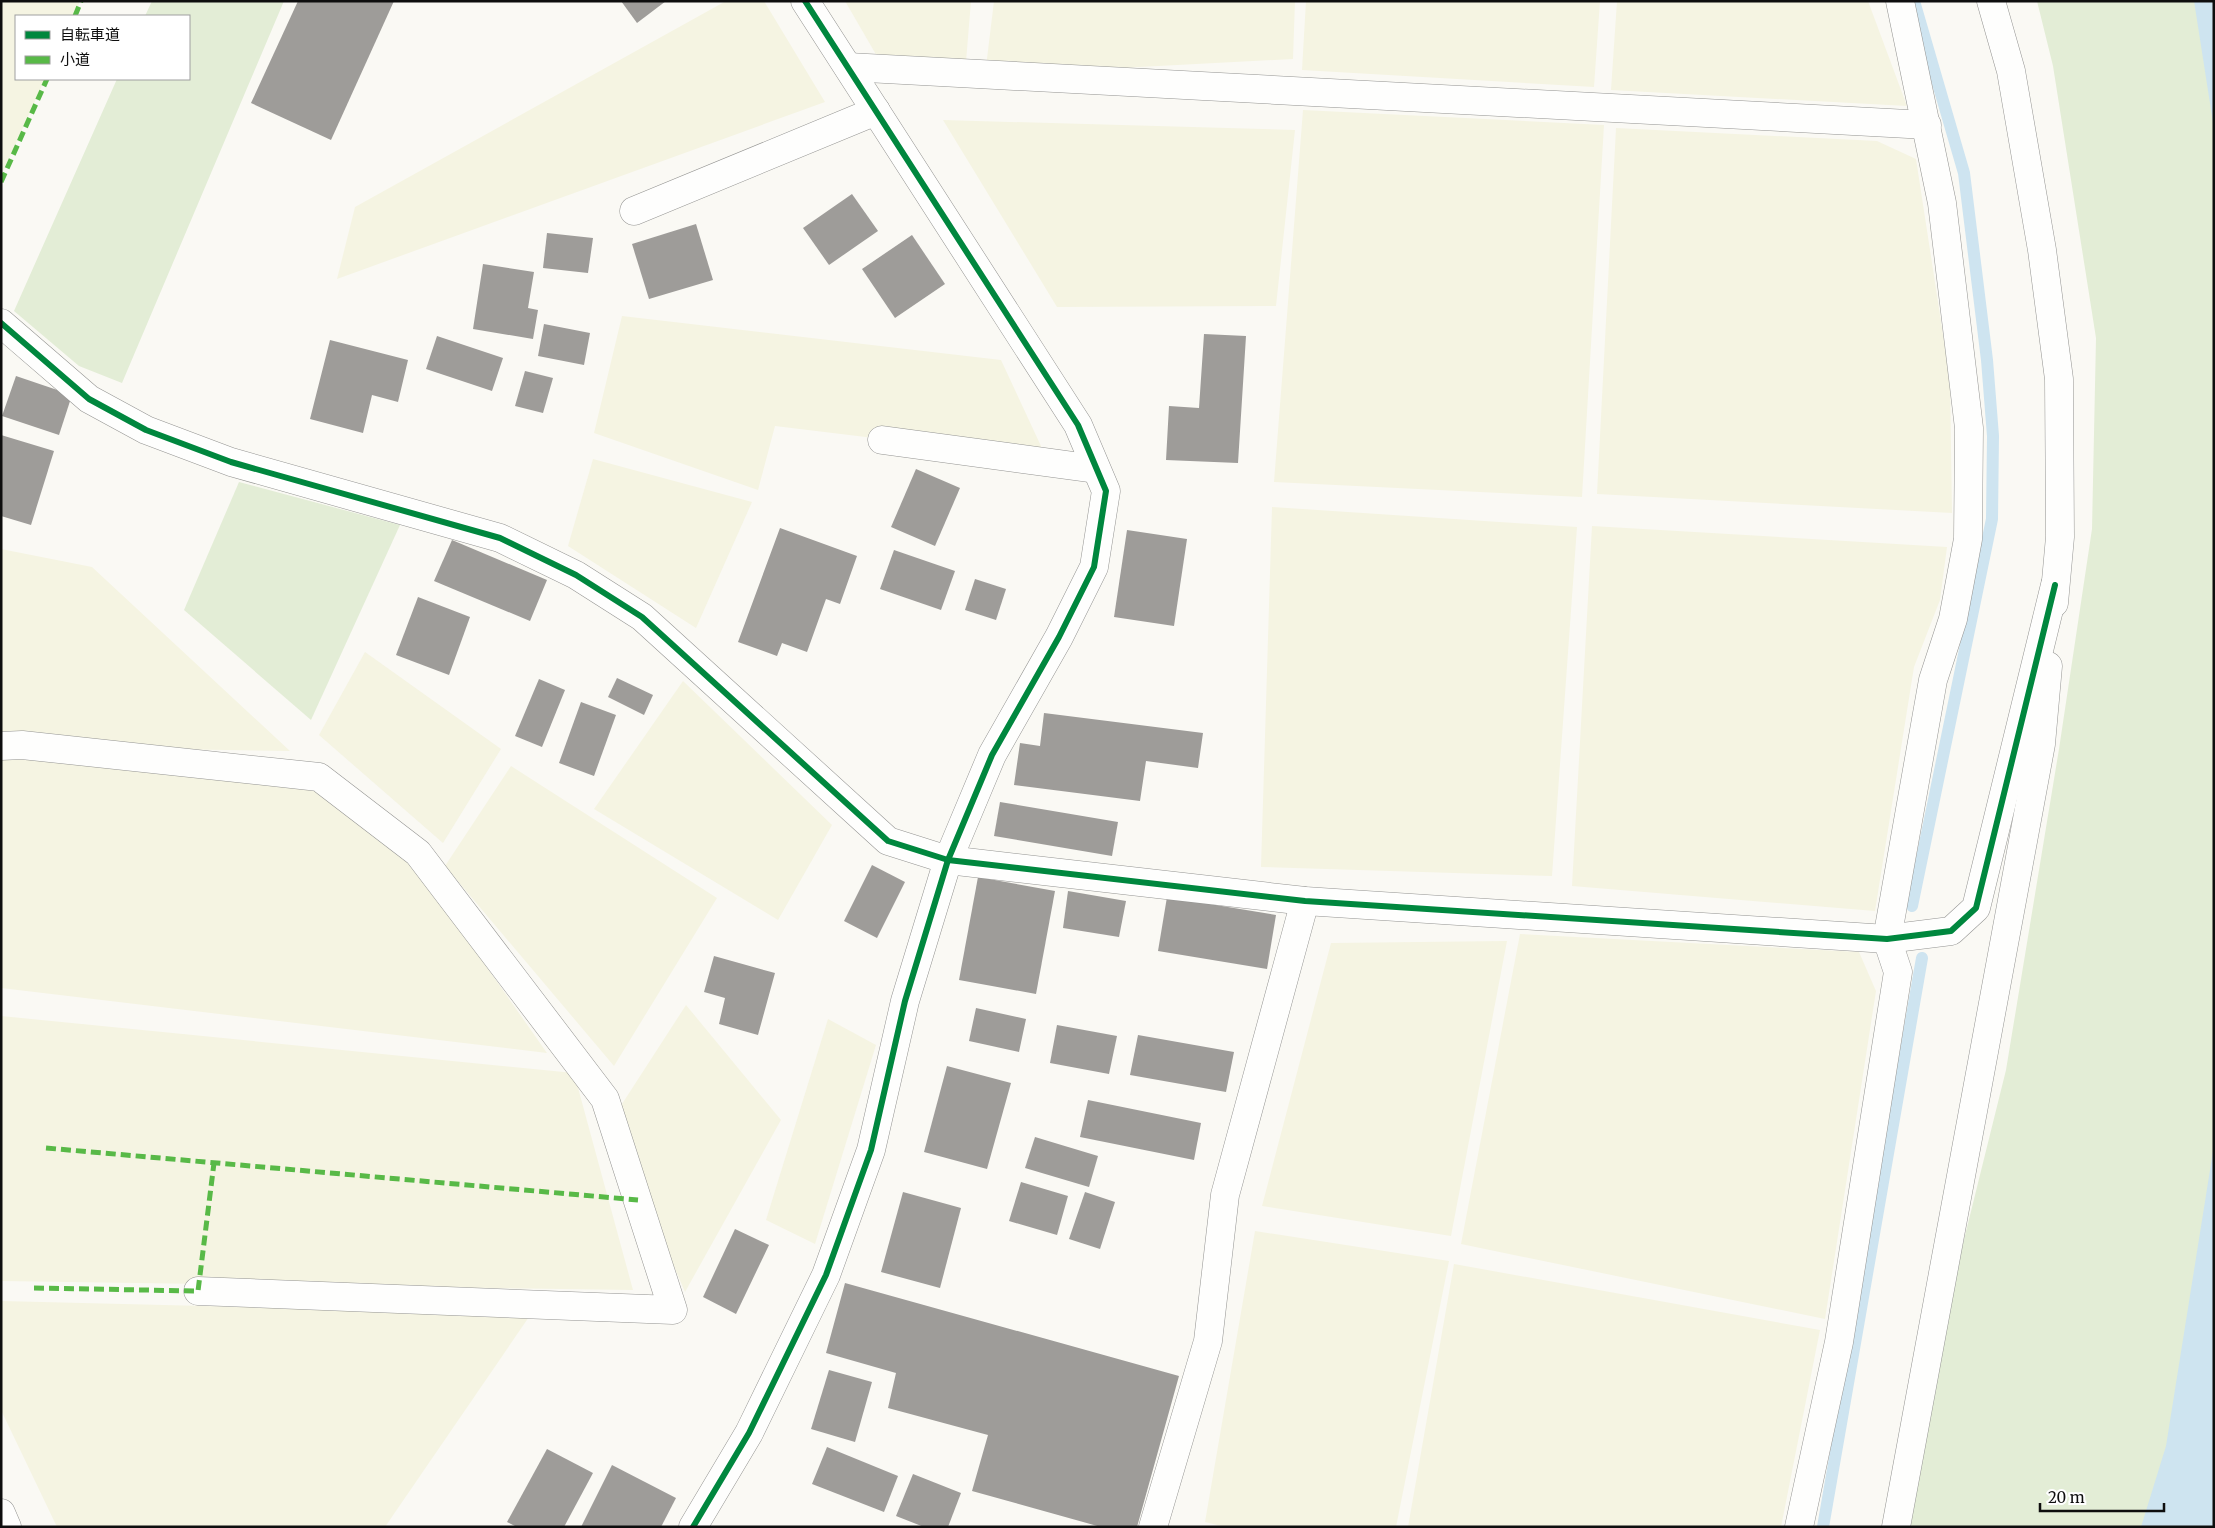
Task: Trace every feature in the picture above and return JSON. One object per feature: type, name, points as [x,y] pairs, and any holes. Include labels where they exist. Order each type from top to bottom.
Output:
[{"type":"street","points":[[693,1527],[749,1434],[826,1275],[870,1150],[906,1001],[948,860],[992,755],[1059,638],[1094,567],[1106,491],[1078,425],[806,1]]},
{"type":"street","points":[[1799,1527],[1839,1342],[1898,972],[1887,939],[1933,680],[1953,619],[1968,539],[1969,428],[1942,203],[1900,1]]},
{"type":"street","points":[[1896,1527],[2041,744],[2060,537],[2059,379],[2042,250],[2011,71],[1991,1]]},
{"type":"street","points":[[848,67],[1927,124]]},
{"type":"street","points":[[634,211],[876,111]]},
{"type":"street","points":[[1,323],[89,399],[146,430],[231,462],[500,538],[576,575],[642,617],[888,841],[948,860],[1305,901],[1887,939],[1951,931],[1976,908],[2055,585]]},
{"type":"street","points":[[882,440],[1096,469]]},
{"type":"street","points":[[1,746],[22,745],[319,777],[418,853],[605,1099],[672,1310],[198,1291]]},
{"type":"street","points":[[1152,1527],[1208,1341],[1225,1194],[1305,901]]},
{"type":"street","points":[[1,1513],[7,1527]]},
{"type":"green space","points":[[1,1],[80,1],[74,15],[15,15],[15,80],[45,80],[1,176]]},
{"type":"green space","points":[[152,1],[284,1],[122,383],[79,366],[14,311],[117,80],[190,80],[190,15],[145,15]]},
{"type":"green space","points":[[726,1],[764,1],[825,102],[337,279],[355,207]]},
{"type":"green space","points":[[845,1],[971,1],[965,74],[885,70]]},
{"type":"green space","points":[[994,1],[1295,1],[1293,59],[985,75]]},
{"type":"green space","points":[[1306,1],[1600,1],[1594,87],[1302,70]]},
{"type":"green space","points":[[1617,1],[1868,1],[1907,106],[1611,90]]},
{"type":"green space","points":[[2037,1],[2214,1],[2214,1527],[1908,1527],[1950,1296],[2006,1070],[2059,749],[2092,529],[2096,338],[2053,66]]},
{"type":"green space","points":[[1303,110],[1604,125],[1582,497],[1274,482]]},
{"type":"green space","points":[[943,120],[1295,130],[1276,306],[1057,307]]},
{"type":"green space","points":[[1616,128],[1877,141],[1916,159],[1950,380],[1952,513],[1597,494]]},
{"type":"green space","points":[[622,316],[1001,360],[1047,459],[775,426],[758,490],[594,433]]},
{"type":"green space","points":[[593,459],[752,502],[696,628],[568,546]]},
{"type":"green space","points":[[239,482],[400,525],[311,720],[184,610]]},
{"type":"green space","points":[[1272,507],[1577,527],[1552,876],[1261,867]]},
{"type":"green space","points":[[1592,526],[1947,547],[1940,600],[1914,667],[1875,911],[1572,886]]},
{"type":"green space","points":[[1,549],[92,567],[290,751],[46,747],[319,777],[420,872],[547,1053],[1,988]]},
{"type":"green space","points":[[365,652],[501,749],[443,843],[319,735]]},
{"type":"green space","points":[[683,681],[832,825],[778,920],[594,809]]},
{"type":"green space","points":[[511,766],[717,898],[614,1066],[445,866]]},
{"type":"green space","points":[[1520,934],[1859,952],[1876,991],[1825,1319],[1461,1244]]},
{"type":"green space","points":[[1507,941],[1451,1236],[1262,1206],[1331,943]]},
{"type":"green space","points":[[686,1005],[781,1120],[685,1292],[611,1121]]},
{"type":"green space","points":[[1,1016],[574,1073],[633,1290],[1,1281]]},
{"type":"green space","points":[[828,1019],[876,1045],[815,1244],[766,1220]]},
{"type":"green space","points":[[1255,1231],[1449,1261],[1396,1527],[1225,1527],[1205,1522]]},
{"type":"green space","points":[[1454,1264],[1820,1330],[1781,1527],[1408,1527]]},
{"type":"green space","points":[[1,1301],[531,1314],[385,1527],[57,1527],[1,1410]]},
{"type":"water","points":[[2194,1],[2214,1],[2214,129]]},
{"type":"water","points":[[2214,1145],[2214,1527],[2141,1527],[2166,1446]]},
{"type":"building","points":[[298,1],[394,1],[331,140],[251,103]]},
{"type":"building","points":[[621,1],[666,1],[637,23]]},
{"type":"building","points":[[852,194],[878,231],[829,265],[803,228]]},
{"type":"building","points":[[696,224],[713,280],[649,299],[632,244]]},
{"type":"building","points":[[547,233],[593,238],[588,273],[543,268]]},
{"type":"building","points":[[912,235],[945,284],[895,318],[862,269]]},
{"type":"building","points":[[483,264],[534,272],[528,308],[538,310],[533,339],[473,329]]},
{"type":"building","points":[[544,324],[590,333],[584,365],[538,356]]},
{"type":"building","points":[[1204,334],[1246,336],[1238,463],[1166,460],[1169,406],[1199,408]]},
{"type":"building","points":[[437,336],[503,358],[492,391],[426,369]]},
{"type":"building","points":[[330,340],[408,360],[398,402],[372,395],[363,433],[310,419]]},
{"type":"building","points":[[525,371],[553,378],[543,413],[515,406]]},
{"type":"building","points":[[16,376],[72,395],[59,435],[2,416]]},
{"type":"building","points":[[1,435],[54,451],[31,525],[1,516]]},
{"type":"building","points":[[916,469],[960,488],[935,546],[891,527]]},
{"type":"building","points":[[780,528],[857,556],[840,604],[826,599],[807,652],[782,643],[777,656],[738,642]]},
{"type":"building","points":[[1127,530],[1187,539],[1174,626],[1114,617]]},
{"type":"building","points":[[452,540],[547,580],[530,621],[434,581]]},
{"type":"building","points":[[894,550],[955,571],[941,610],[880,589]]},
{"type":"building","points":[[975,579],[1006,589],[996,620],[965,610]]},
{"type":"building","points":[[418,597],[470,617],[449,675],[396,655]]},
{"type":"building","points":[[617,678],[653,695],[644,715],[608,697]]},
{"type":"building","points":[[539,679],[565,690],[542,747],[515,736]]},
{"type":"building","points":[[581,702],[616,715],[594,776],[559,763]]},
{"type":"building","points":[[1044,713],[1203,733],[1198,768],[1146,761],[1140,801],[1014,785],[1020,743],[1040,746]]},
{"type":"building","points":[[1000,802],[1118,822],[1112,856],[994,836]]},
{"type":"building","points":[[872,865],[905,882],[877,938],[844,921]]},
{"type":"building","points":[[978,877],[1055,891],[1036,994],[959,980]]},
{"type":"building","points":[[1068,891],[1126,901],[1119,937],[1063,928]]},
{"type":"building","points":[[1167,897],[1276,915],[1267,969],[1158,951]]},
{"type":"building","points":[[714,956],[775,973],[758,1035],[719,1024],[725,998],[704,992]]},
{"type":"building","points":[[976,1008],[1026,1019],[1019,1052],[969,1041]]},
{"type":"building","points":[[1057,1025],[1117,1036],[1109,1074],[1050,1063]]},
{"type":"building","points":[[1138,1035],[1234,1052],[1226,1092],[1130,1075]]},
{"type":"building","points":[[947,1066],[1011,1083],[987,1169],[924,1152]]},
{"type":"building","points":[[1088,1100],[1201,1123],[1194,1160],[1080,1137]]},
{"type":"building","points":[[1035,1137],[1098,1156],[1089,1187],[1025,1168]]},
{"type":"building","points":[[1021,1182],[1068,1196],[1057,1235],[1009,1221]]},
{"type":"building","points":[[903,1192],[961,1208],[940,1288],[881,1272]]},
{"type":"building","points":[[1085,1192],[1115,1202],[1100,1249],[1069,1239]]},
{"type":"building","points":[[735,1229],[769,1245],[736,1314],[703,1297]]},
{"type":"building","points":[[845,1283],[1179,1376],[1137,1527],[1101,1527],[972,1491],[988,1435],[888,1408],[896,1373],[826,1353]]},
{"type":"building","points":[[829,1370],[872,1382],[855,1442],[811,1429]]},
{"type":"building","points":[[827,1447],[898,1476],[884,1512],[812,1484]]},
{"type":"building","points":[[547,1449],[593,1473],[564,1527],[517,1527],[507,1522]]},
{"type":"building","points":[[612,1465],[676,1498],[661,1527],[581,1527]]},
{"type":"building","points":[[913,1474],[961,1493],[948,1527],[924,1527],[896,1516]]},
{"type":"waterway","points":[[1912,906],[1992,519],[1993,436],[1987,360],[1964,173],[1914,1]]},
{"type":"waterway","points":[[1823,1527],[1922,958]]},
{"type":"marked path","points":[[75,15],[81,1]]},
{"type":"marked path","points":[[1,182],[47,80]]},
{"type":"marked path","points":[[46,1148],[638,1200]]},
{"type":"marked path","points":[[34,1288],[198,1291],[214,1163]]},
{"type":"cycle path","points":[[693,1527],[749,1433],[826,1275],[871,1150],[905,1001],[948,860],[992,755],[1059,637],[1094,567],[1106,491],[1078,425],[805,1]]},
{"type":"cycle path","points":[[1,323],[89,399],[146,430],[231,462],[500,538],[576,575],[642,617],[888,841],[948,860],[1305,901],[1887,939],[1951,931],[1976,908],[2055,585]]}]
